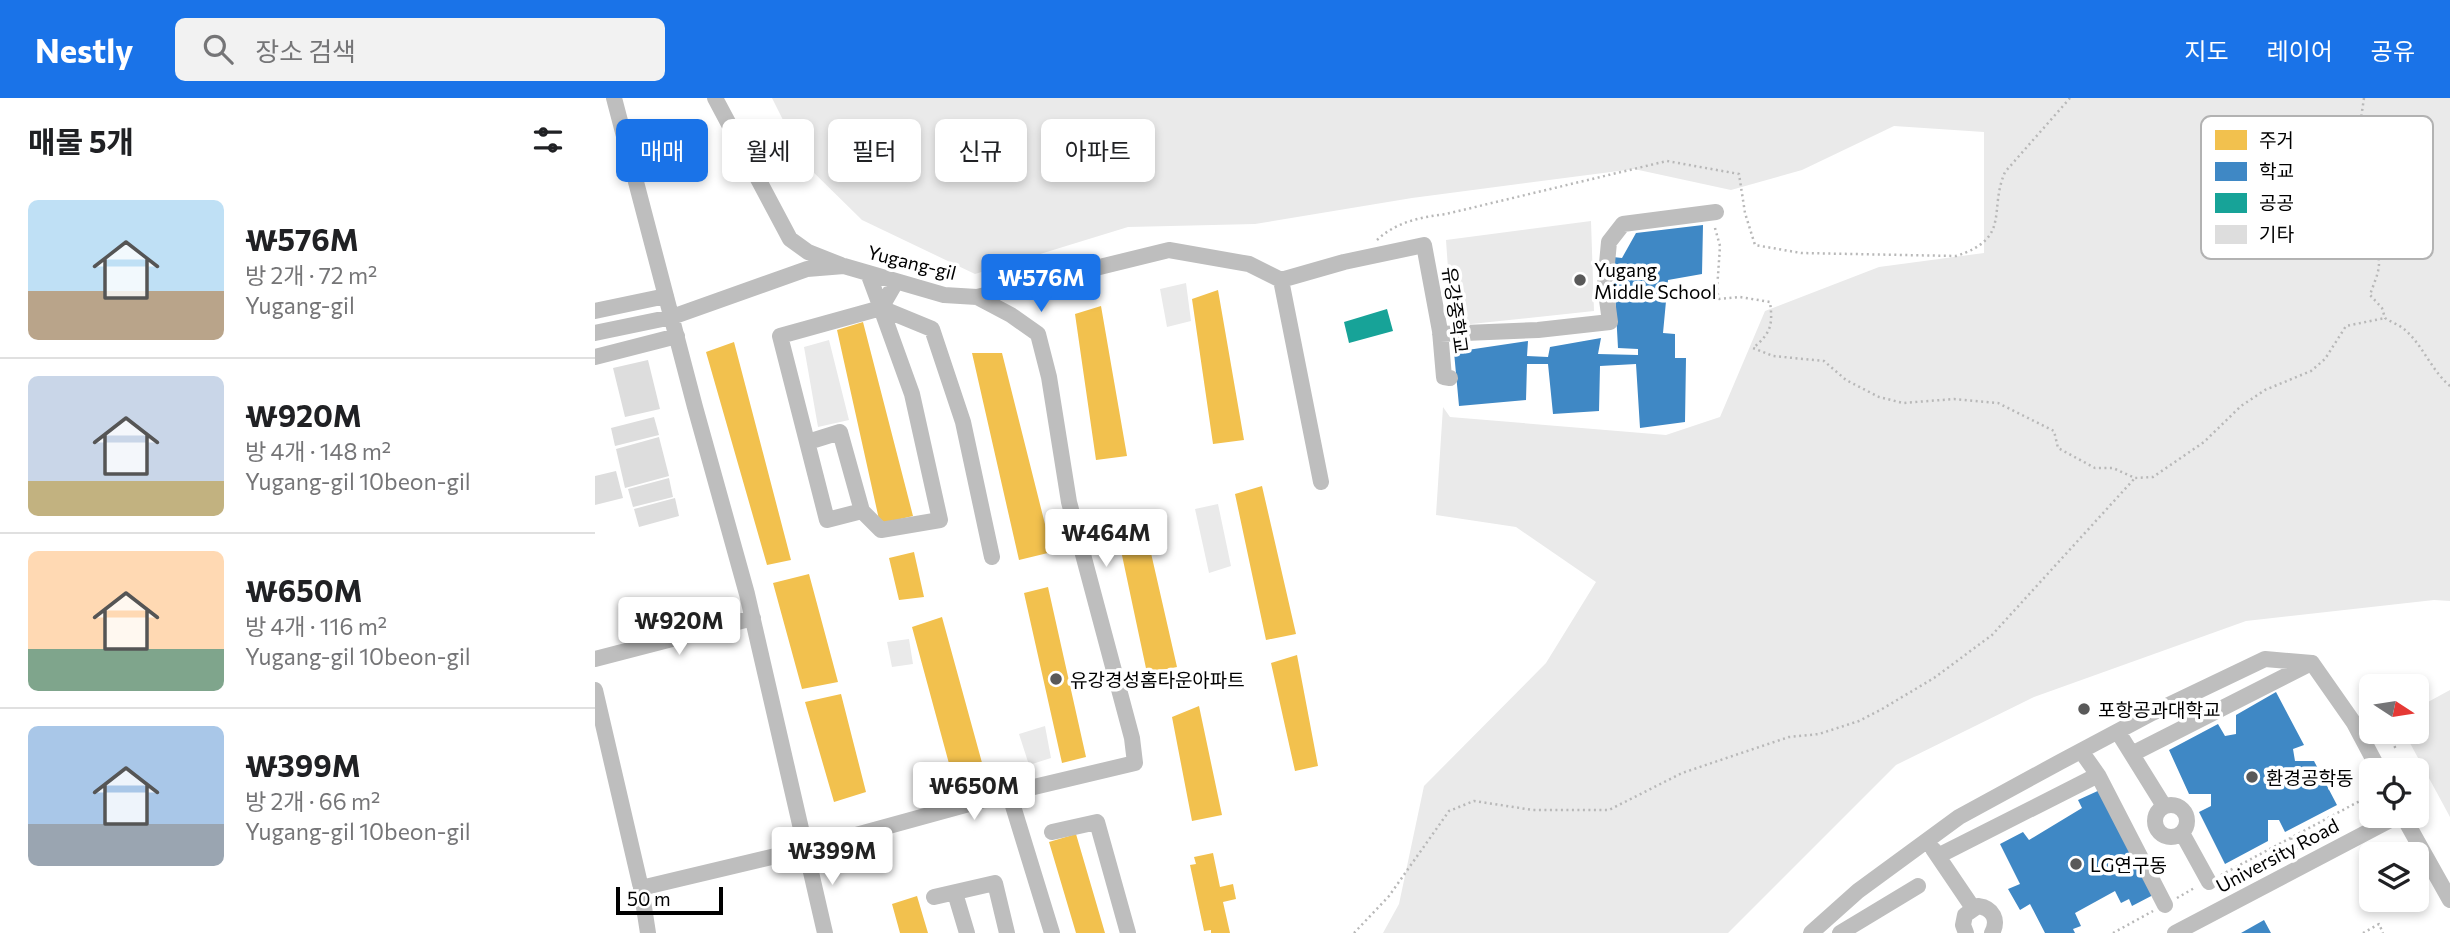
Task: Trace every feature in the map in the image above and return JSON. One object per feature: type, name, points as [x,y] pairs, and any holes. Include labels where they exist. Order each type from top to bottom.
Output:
[{"type":"street","points":[[614,98],[753,618],[825,933]]},
{"type":"street","points":[[715,98],[790,239],[808,252],[844,266]]},
{"type":"street","points":[[1440,334],[1538,330],[1610,322],[1605,285],[1609,242],[1623,224],[1714,212]]},
{"type":"street","name":"유강중학교","points":[[1281,280],[1343,261],[1424,245],[1440,334],[1444,377],[1450,378]]},
{"type":"street","name":"Yugang-gil","points":[[595,333],[672,317],[807,269],[844,266],[944,295],[977,298],[1170,250],[1249,264],[1281,280]]},
{"type":"street","points":[[808,442],[840,432],[863,512],[881,530],[940,520],[912,394],[867,274]]},
{"type":"street","points":[[1281,280],[1321,482]]},
{"type":"street","points":[[881,308],[896,282]]},
{"type":"street","points":[[595,312],[666,296]]},
{"type":"street","points":[[641,888],[805,849],[1009,793],[1135,763],[1132,738],[1069,502],[1049,377],[1038,334],[1011,315],[977,298]]},
{"type":"street","points":[[863,512],[827,520],[780,336],[881,308],[932,329],[963,422],[992,557]]},
{"type":"street","points":[[595,357],[677,336]]},
{"type":"street","points":[[595,659],[753,618]]},
{"type":"street","points":[[1811,933],[1859,891],[1959,817],[2081,751],[2265,659],[2312,663]]},
{"type":"street","points":[[2132,754],[2312,663]]},
{"type":"street","points":[[2312,663],[2354,723],[2373,758]]},
{"type":"street","points":[[595,690],[641,888],[648,933]]},
{"type":"street","points":[[2118,732],[2164,806]]},
{"type":"street","points":[[2081,751],[2098,775],[2165,905]]},
{"type":"street","points":[[1938,856],[2098,775]]},
{"type":"street","points":[[1009,793],[1052,933]]},
{"type":"street","points":[[2164,806],[2179,806],[2186,814],[2187,824],[2178,836],[2167,837],[2157,830],[2156,814],[2164,806]]},
{"type":"street","points":[[1052,832],[1097,822],[1128,933]]},
{"type":"street","name":"University Road","points":[[2175,933],[2377,828]]},
{"type":"street","points":[[2407,828],[2450,900]]},
{"type":"street","points":[[2182,833],[2209,881]]},
{"type":"street","points":[[1927,840],[1973,908]]},
{"type":"street","points":[[934,897],[995,883],[1007,933]]},
{"type":"street","points":[[1840,933],[1918,886]]},
{"type":"street","points":[[955,893],[967,933]]},
{"type":"street","points":[[1966,933],[1963,920],[1968,911],[1983,907],[1991,912],[1996,921],[1992,933]]},
{"type":"path","points":[[1377,240],[1387,231],[1424,217],[1667,161],[1739,174],[1745,213],[1755,245],[1801,253],[1956,256],[1973,249],[1992,233],[2005,172],[2070,98]]},
{"type":"path","points":[[2361,116],[2364,98]]},
{"type":"path","points":[[1714,212],[1720,246],[1717,290],[1719,299],[1740,297],[1769,302],[1772,323],[1765,338],[1753,348],[1773,356],[1824,361],[1846,380],[1879,397],[1903,403],[1954,399],[1998,403],[2054,431],[2058,448],[2069,455],[2095,468],[2113,468],[2135,478],[2153,477],[2204,442],[2241,407],[2265,390],[2311,371],[2325,359],[2346,326],[2385,318],[2402,327],[2435,371],[2450,386]]},
{"type":"path","points":[[2378,259],[2379,264],[2370,295],[2382,308],[2385,318]]},
{"type":"path","points":[[1354,933],[1389,896],[1449,811],[1474,801],[1533,810],[1609,810],[1682,773],[1789,737],[1819,734],[1859,721],[1882,709],[1934,678],[1993,635],[2135,478]]},
{"type":"path","points":[[2393,744],[2396,749]]},
{"type":"path","points":[[2189,891],[2359,801]]},
{"type":"path","points":[[2113,933],[2165,905]]},
{"type":"path","points":[[2363,933],[2379,925],[2383,933]]},
{"type":"shaded area","points":[[772,98],[2450,98],[2450,601],[2434,600],[2246,621],[2034,697],[1896,765],[1728,933],[1383,933],[1399,904],[1424,786],[1546,663],[1596,582],[1516,527],[1436,515],[1443,407],[1450,417],[1666,435],[1720,417],[1765,311],[1879,267],[1984,253],[1984,132],[1894,126],[1802,170],[1731,190],[1634,169],[1412,198],[1255,224],[1128,227],[975,274],[862,220],[814,173],[814,119],[782,119]]},
{"type":"shaded area","points":[[1591,221],[1594,311],[1452,326],[1446,240]]},
{"type":"shaded area","points":[[1186,283],[1191,321],[1167,327],[1160,289]]},
{"type":"shaded area","points":[[829,340],[849,420],[818,427],[804,347]]},
{"type":"shaded area","points":[[1218,504],[1231,566],[1209,573],[1195,509]]},
{"type":"shaded area","points":[[909,639],[913,664],[892,667],[887,642]]},
{"type":"shaded area","points":[[2450,690],[2450,817],[2429,778],[2429,758],[2418,758],[2410,744],[2429,744],[2429,701]]},
{"type":"shaded area","points":[[1045,726],[1051,758],[1029,765],[1019,734]]},
{"type":"building: 주거","points":[[1218,290],[1244,440],[1213,444],[1192,299]]},
{"type":"building: 주거","points":[[1101,306],[1127,456],[1096,460],[1075,314]]},
{"type":"building: 주거","points":[[863,322],[913,516],[880,524],[837,330]]},
{"type":"building: 주거","points":[[734,342],[791,560],[767,565],[706,352]]},
{"type":"building: 주거","points":[[972,353],[1002,353],[1052,552],[1019,560]]},
{"type":"building: 주거","points":[[1262,486],[1296,634],[1266,640],[1235,494]]},
{"type":"building: 주거","points":[[1143,518],[1177,667],[1147,673],[1116,527]]},
{"type":"building: 주거","points":[[914,552],[924,597],[899,600],[889,558]]},
{"type":"building: 주거","points":[[809,574],[838,682],[802,689],[773,583]]},
{"type":"building: 주거","name":"유강경성홈타운아파트","points":[[1048,587],[1086,757],[1062,763],[1024,593]]},
{"type":"building: 주거","points":[[942,617],[984,770],[954,782],[912,627]]},
{"type":"building: 주거","points":[[1297,655],[1318,766],[1295,771],[1271,663]]},
{"type":"building: 주거","points":[[841,694],[866,792],[834,802],[805,702]]},
{"type":"building: 주거","points":[[1199,706],[1222,815],[1192,821],[1172,717]]},
{"type":"building: 주거","points":[[1076,834],[1105,933],[1076,933],[1049,842]]},
{"type":"building: 주거","points":[[1213,853],[1220,887],[1233,884],[1236,899],[1223,902],[1230,933],[1204,931],[1190,865],[1196,864],[1194,857]]},
{"type":"building: 주거","points":[[917,896],[928,933],[900,933],[892,904]]},
{"type":"building: 학교","points":[[1703,225],[1702,274],[1668,280],[1663,333],[1675,334],[1675,358],[1686,358],[1685,422],[1640,428],[1636,364],[1600,366],[1599,411],[1553,414],[1548,364],[1527,364],[1526,400],[1459,406],[1454,352],[1528,341],[1527,356],[1548,357],[1550,347],[1601,338],[1598,354],[1638,355],[1638,349],[1618,348],[1613,257],[1622,258],[1636,233]]},
{"type":"building: 학교","name":"환경공학동","points":[[2276,692],[2304,745],[2293,749],[2295,761],[2314,761],[2337,805],[2285,832],[2279,820],[2268,820],[2268,841],[2225,864],[2199,812],[2211,806],[2211,794],[2189,794],[2169,750],[2218,724],[2225,736],[2236,734],[2236,715]]},
{"type":"building: 학교","name":"LG연구동","points":[[2102,789],[2157,893],[2132,906],[2129,899],[2121,903],[2115,891],[2075,913],[2081,926],[2073,929],[2075,933],[2045,933],[2030,904],[2020,910],[2008,889],[2020,884],[2000,844],[2023,832],[2029,840],[2082,808],[2078,800]]},
{"type":"building: 학교","points":[[2264,920],[2271,933],[2241,933]]},
{"type":"building: 공공","points":[[1387,309],[1393,331],[1349,343],[1344,322]]},
{"type":"building: 기타","points":[[648,360],[660,409],[625,417],[613,368]]},
{"type":"building: 기타","points":[[654,417],[659,435],[615,446],[611,428]]},
{"type":"building: 기타","points":[[659,437],[669,476],[625,488],[616,449]]},
{"type":"building: 기타","points":[[616,471],[623,498],[595,505],[595,476]]},
{"type":"building: 기타","points":[[669,478],[673,497],[633,507],[628,489]]},
{"type":"building: 기타","points":[[675,498],[679,516],[639,527],[634,509]]},
{"type":"place","name":"Yugang Middle School","points":[[1580,280]]},
{"type":"place","name":"유강경성홈타운아파트","points":[[1056,679]]},
{"type":"place","name":"포항공과대학교","points":[[2084,709]]},
{"type":"place","name":"환경공학동","points":[[2252,777]]},
{"type":"place","name":"LG연구동","points":[[2076,864]]}]
